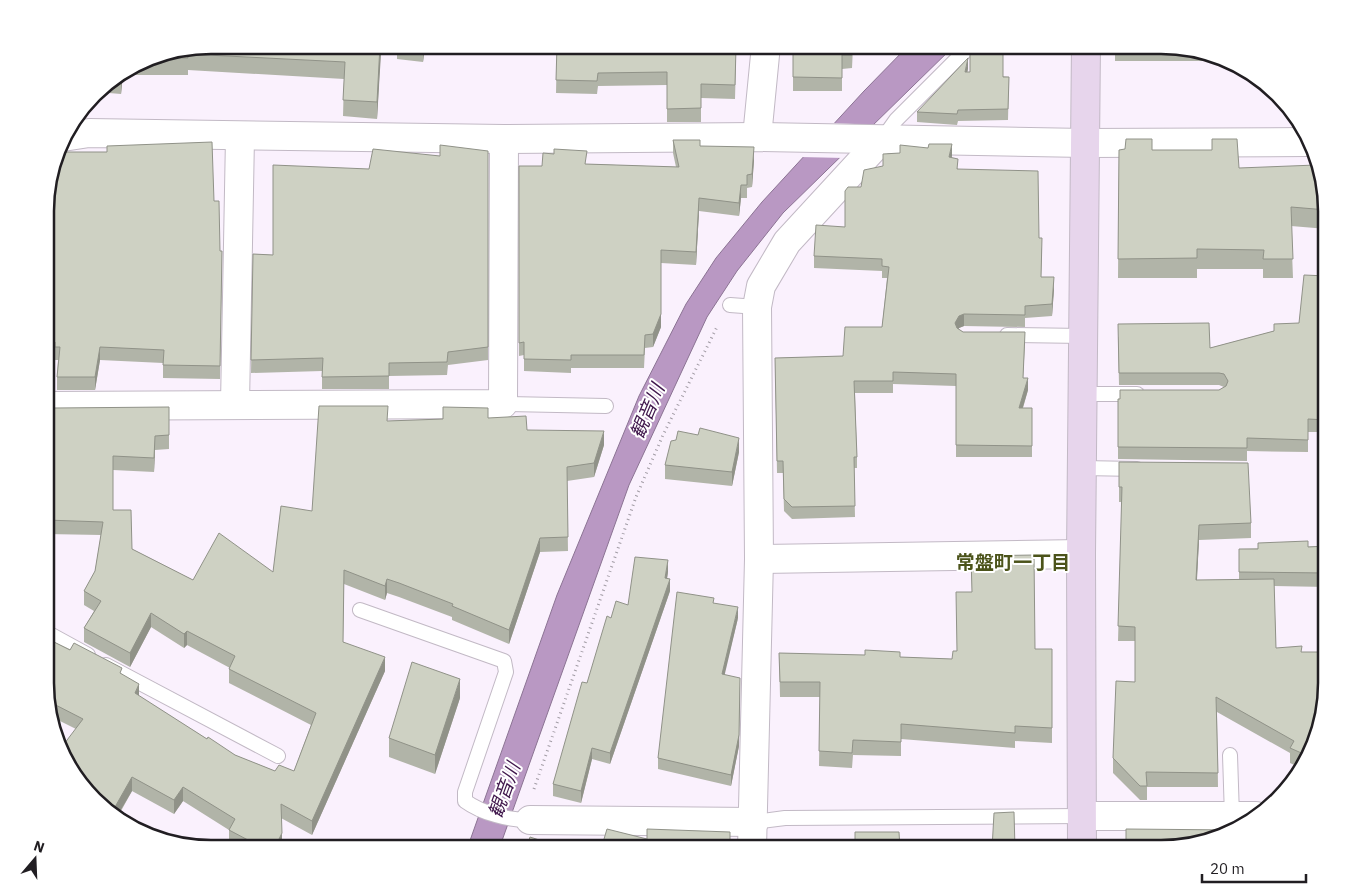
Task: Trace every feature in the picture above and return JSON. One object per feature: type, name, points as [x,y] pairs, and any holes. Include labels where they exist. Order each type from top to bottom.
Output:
[{"type":"street","points":[[757,138],[765,54]]},
{"type":"street","points":[[1082,840],[1081,554],[1086,54]]},
{"type":"street","points":[[73,135],[89,133],[240,137],[504,139],[757,138],[1085,143],[1302,142]]},
{"type":"street","points":[[235,404],[240,137]]},
{"type":"street","points":[[54,406],[503,404],[504,139]]},
{"type":"street","points":[[753,840],[759,559],[744,306],[761,286],[787,242],[875,141]]},
{"type":"street","points":[[759,559],[1081,554]]},
{"type":"street","points":[[1082,816],[1244,816]]},
{"type":"street","points":[[522,820],[754,822]]},
{"type":"lane","points":[[875,141],[962,54]]},
{"type":"lane","points":[[994,335],[1083,336]]},
{"type":"lane","points":[[1083,394],[1151,394]]},
{"type":"lane","points":[[503,404],[606,406]]},
{"type":"lane","points":[[1082,468],[1150,469]]},
{"type":"lane","points":[[360,610],[504,661],[506,672],[465,792],[465,802],[473,807],[522,820]]},
{"type":"lane","points":[[54,636],[278,756]]},
{"type":"lane","points":[[1230,755],[1244,816]]},
{"type":"lane","points":[[754,822],[785,818],[1082,816]]},
{"type":"path","points":[[533,793],[636,497],[692,376],[744,306]]},
{"type":"water","name":"観音川","points":[[900,54],[946,54],[783,213],[737,271],[707,317],[629,485],[502,840],[470,840],[557,595],[639,396],[686,304],[716,258],[762,202]]},
{"type":"pier","points":[[831,123],[878,125],[844,158],[800,157]]},
{"type":"building","points":[[380,54],[377,102],[343,100],[345,62],[199,55]]},
{"type":"building","points":[[557,54],[736,54],[735,85],[701,84],[701,108],[667,109],[667,72],[598,73],[597,81],[556,80]]},
{"type":"building","points":[[793,54],[852,54],[842,55],[842,78],[793,77]]},
{"type":"building","points":[[970,54],[1003,54],[1003,77],[1009,77],[1008,109],[958,110],[957,114],[917,112],[968,58],[965,72],[970,72]]},
{"type":"building","points":[[1126,139],[1152,139],[1152,150],[1212,150],[1212,139],[1237,139],[1239,168],[1311,165],[1317,191],[1318,209],[1291,207],[1293,259],[1263,259],[1264,250],[1197,249],[1197,258],[1118,259],[1119,150],[1125,149]]},
{"type":"building","points":[[673,140],[700,140],[700,146],[754,147],[752,174],[747,175],[747,185],[741,185],[739,203],[699,198],[696,252],[661,250],[661,314],[653,334],[645,335],[644,355],[571,355],[571,360],[524,359],[524,342],[519,343],[519,166],[542,166],[543,153],[554,154],[554,149],[587,151],[585,164],[679,167]]},
{"type":"building","points":[[212,142],[214,201],[219,201],[220,251],[222,251],[220,366],[163,365],[164,350],[100,347],[95,377],[57,377],[60,347],[55,347],[54,342],[54,211],[59,170],[66,152],[107,152],[107,146]]},
{"type":"building","points":[[929,144],[952,144],[949,157],[958,159],[957,169],[1038,171],[1039,238],[1042,238],[1041,277],[1054,277],[1052,304],[1025,306],[1025,315],[964,314],[959,316],[955,323],[957,328],[963,332],[1025,332],[1023,378],[1028,378],[1019,408],[1032,408],[1032,446],[956,445],[956,374],[893,372],[893,381],[854,381],[857,457],[854,457],[855,506],[792,507],[784,499],[783,461],[777,461],[775,358],[843,356],[845,327],[882,327],[889,267],[882,266],[882,259],[814,256],[816,225],[845,227],[845,191],[848,187],[861,187],[864,170],[883,166],[883,154],[900,153],[900,145],[928,148]]},
{"type":"building","points":[[440,145],[488,151],[488,347],[448,352],[447,362],[389,363],[389,376],[322,377],[323,358],[251,360],[253,254],[273,255],[273,165],[369,169],[373,149],[440,156]]},
{"type":"building","points":[[1304,275],[1318,276],[1318,420],[1308,419],[1308,440],[1247,438],[1247,448],[1118,447],[1118,399],[1120,399],[1120,390],[1219,390],[1226,386],[1228,381],[1224,374],[1219,373],[1119,373],[1118,324],[1209,323],[1210,348],[1274,331],[1274,324],[1299,323]]},
{"type":"building","points":[[319,406],[388,406],[387,421],[443,419],[443,407],[488,408],[488,418],[526,416],[527,430],[604,431],[594,463],[567,467],[568,537],[540,538],[509,630],[452,606],[453,604],[399,583],[387,579],[385,586],[344,570],[343,642],[385,657],[312,821],[281,804],[282,833],[278,840],[248,840],[229,830],[235,819],[183,787],[174,800],[132,777],[115,807],[132,819],[124,814],[107,801],[86,779],[70,753],[66,742],[83,719],[55,705],[54,642],[70,650],[74,643],[122,668],[120,673],[139,684],[135,693],[235,755],[275,771],[279,765],[294,771],[316,713],[229,669],[235,656],[187,631],[184,634],[151,613],[130,653],[84,628],[101,601],[84,591],[95,571],[103,522],[54,520],[54,408],[169,407],[169,435],[155,436],[154,458],[113,456],[113,510],[131,510],[132,549],[193,580],[219,533],[273,572],[281,506],[312,511]]},
{"type":"building","points":[[700,428],[739,438],[732,472],[665,465],[671,441],[676,440],[678,431],[698,435]]},
{"type":"building","points":[[1119,462],[1248,463],[1251,523],[1199,525],[1196,580],[1274,579],[1276,648],[1302,646],[1301,652],[1318,652],[1318,693],[1315,714],[1310,734],[1302,753],[1290,748],[1294,741],[1216,697],[1218,773],[1146,772],[1147,786],[1140,786],[1113,758],[1116,681],[1135,682],[1135,627],[1118,626],[1122,487],[1119,487]]},
{"type":"building","points":[[1308,541],[1308,547],[1318,546],[1318,573],[1239,572],[1239,549],[1258,549],[1258,543]]},
{"type":"building","points":[[1034,555],[1035,649],[1052,649],[1052,728],[1015,726],[1015,733],[901,724],[901,742],[853,740],[852,753],[819,751],[820,682],[780,682],[779,653],[865,655],[865,650],[900,652],[900,657],[952,659],[953,651],[957,651],[956,592],[972,592],[971,556]]},
{"type":"building","points":[[635,557],[668,560],[665,578],[670,579],[610,753],[592,748],[581,791],[553,784],[582,682],[587,683],[607,616],[611,618],[616,601],[628,605]]},
{"type":"building","points":[[677,592],[714,598],[713,603],[738,607],[722,674],[740,678],[739,735],[731,775],[658,758]]},
{"type":"building","points":[[412,662],[460,679],[435,755],[389,738]]},
{"type":"building","points":[[1014,812],[1015,840],[992,840],[994,813]]},
{"type":"building","points":[[607,829],[647,839],[647,829],[730,832],[730,840],[604,840]]},
{"type":"building","points":[[1126,829],[1216,830],[1181,839],[1126,840]]},
{"type":"building","points":[[855,832],[899,832],[899,840],[855,840]]},
{"type":"district","name":"常盤町一丁目","points":[[1013,562]]}]
